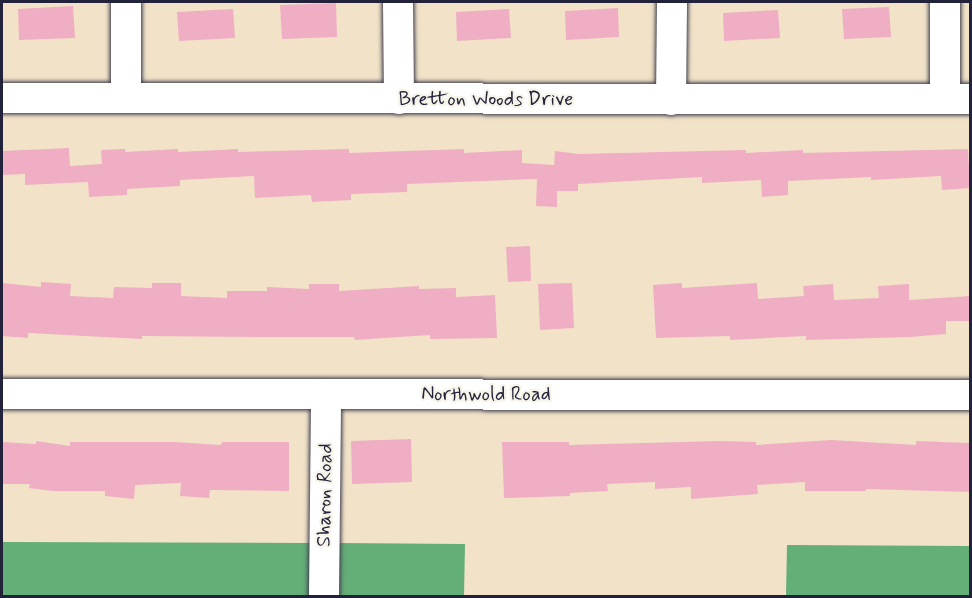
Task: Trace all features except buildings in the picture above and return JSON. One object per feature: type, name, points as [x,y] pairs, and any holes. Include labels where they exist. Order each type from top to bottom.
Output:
[{"type":"street","points":[[126,2],[126,98]]},
{"type":"street","points":[[398,2],[399,99]]},
{"type":"street","points":[[671,100],[672,2]]},
{"type":"street","points":[[945,2],[958,99]]},
{"type":"street","name":"Bretton Woods Drive","points":[[2,98],[958,99]]},
{"type":"street","name":"Northwold Road","points":[[2,394],[970,395]]},
{"type":"street","name":"Sharon Road","points":[[324,597],[326,394]]},
{"type":"green space","points":[[2,542],[313,543],[313,596],[2,596]]},
{"type":"green space","points":[[339,543],[465,544],[464,596],[336,596]]},
{"type":"green space","points":[[787,545],[970,546],[970,596],[786,596]]}]
